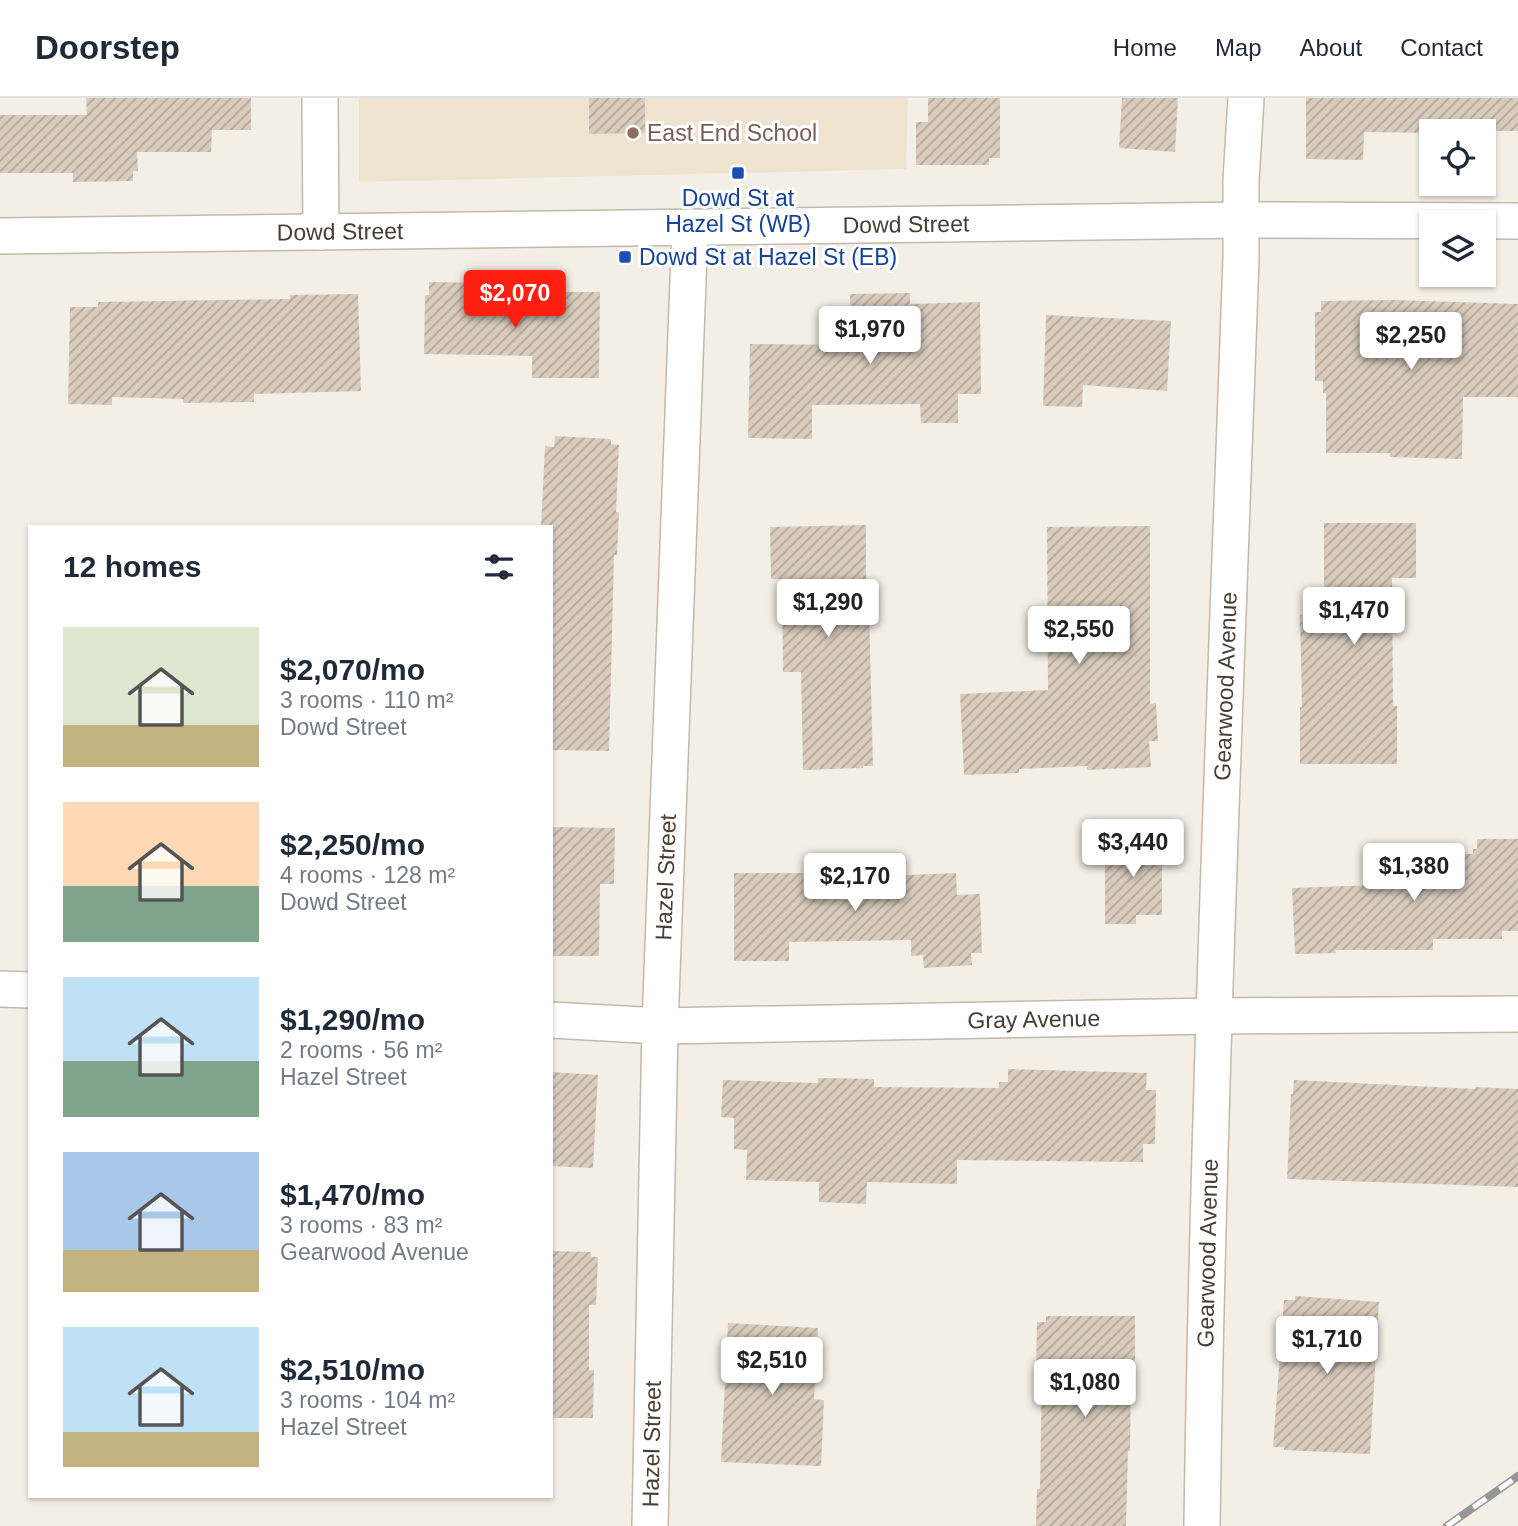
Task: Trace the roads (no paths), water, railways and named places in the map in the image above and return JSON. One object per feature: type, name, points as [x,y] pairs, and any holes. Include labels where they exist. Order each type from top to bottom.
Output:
[{"type":"street","points":[[320,98],[321,232]]},
{"type":"street","name":"Gearwood Avenue","points":[[1202,1526],[1214,1016],[1242,220],[1241,181],[1246,98]]},
{"type":"street","name":"Dowd Street","points":[[0,236],[1242,220],[1518,221]]},
{"type":"street","name":"Hazel Street","points":[[650,1526],[660,1026],[690,227]]},
{"type":"street","points":[[0,989],[28,990]]},
{"type":"street","name":"Gray Avenue","points":[[553,1020],[660,1026],[1214,1016],[1518,1014]]},
{"type":"railway","points":[[1447,1526],[1518,1476]]},
{"type":"place","name":"East End School","points":[[633,133]]},
{"type":"place","name":"Dowd St at Hazel St (WB)","points":[[738,173]]},
{"type":"place","name":"Dowd St at Hazel St (EB)","points":[[625,257]]}]
